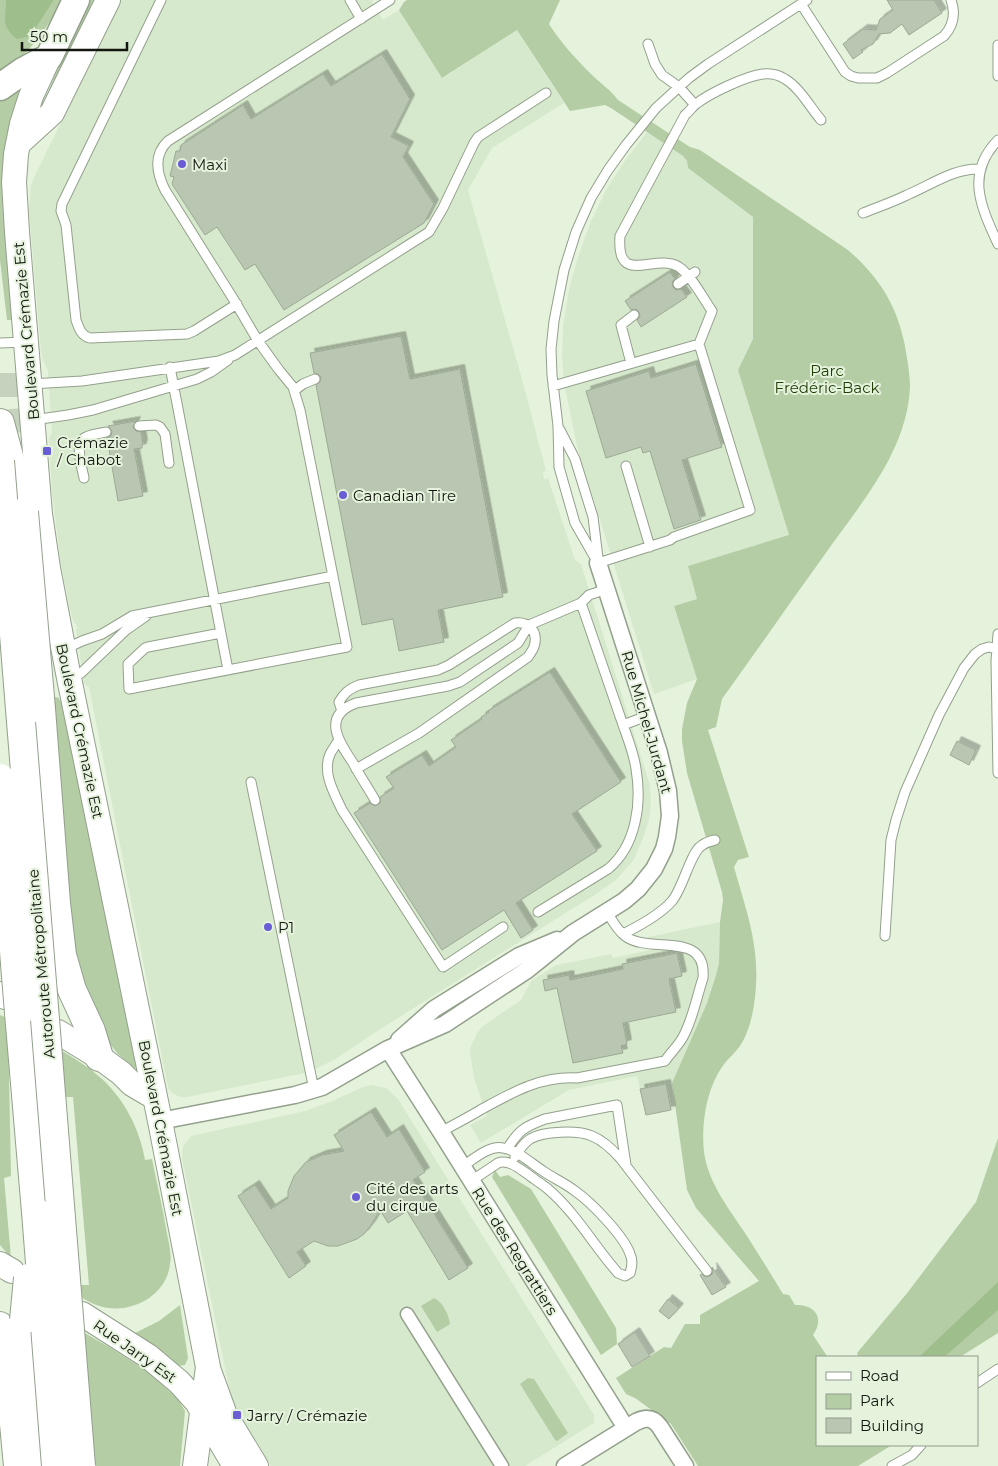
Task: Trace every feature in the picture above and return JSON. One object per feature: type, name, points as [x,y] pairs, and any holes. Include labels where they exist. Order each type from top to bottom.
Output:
[{"type":"highway","points":[[20,421],[24,512],[52,690],[56,893],[62,955],[72,990],[91,1031],[99,1057]]},
{"type":"highway","name":"Autoroute Métropolitaine","points":[[0,461],[81,1466]]},
{"type":"highway","name":"Autoroute Métropolitaine","points":[[0,778],[56,1466]]},
{"type":"highway","points":[[36,1212],[24,1320],[36,1466]]},
{"type":"main road","name":"Boulevard Crémazie Est","points":[[76,0],[26,112],[18,144],[14,182],[26,342],[26,384],[20,421],[39,536],[54,654],[52,690],[160,1121],[208,1367],[194,1466]]},
{"type":"main road","points":[[18,144],[52,113],[108,0]]},
{"type":"main road","points":[[0,87],[23,71],[49,57]]},
{"type":"main road","points":[[58,1032],[99,1057],[132,1084],[154,1096]]},
{"type":"main road","name":"Rue Jarry Est","points":[[82,1314],[171,1373],[191,1394],[235,1466]]},
{"type":"main road","points":[[0,1324],[6,1356],[5,1396],[16,1466]]},
{"type":"main road","points":[[208,1367],[225,1415],[256,1466]]},
{"type":"street","name":"Rue Michel-Jurdant","points":[[160,1121],[314,1090],[346,1074],[388,1049],[445,1024],[527,970],[573,933],[624,900],[654,870],[667,837],[670,816],[668,791],[659,754],[598,563]]},
{"type":"street","name":"Rue Michel-Jurdant","points":[[388,1049],[434,1009],[519,956],[573,933]]},
{"type":"street","name":"Rue des Regrattiers","points":[[388,1049],[626,1428]]},
{"type":"street","points":[[407,1314],[502,1466]]},
{"type":"street","points":[[565,1466],[644,1418],[656,1422],[685,1466]]},
{"type":"lane","points":[[161,0],[62,204],[61,211],[66,232],[76,320],[80,331],[90,338],[186,334],[194,331],[236,304]]},
{"type":"lane","points":[[350,0],[361,18]]},
{"type":"lane","points":[[221,633],[144,648],[128,664],[129,689],[347,646],[295,390],[278,370],[258,340],[165,190],[157,171],[160,151],[168,141],[390,0]]},
{"type":"lane","points":[[598,563],[575,523],[559,467],[558,426],[551,349],[555,314],[568,256],[581,219],[591,198],[621,151],[650,115],[679,87],[708,64],[804,2],[845,72],[850,76],[868,79],[877,78],[887,73],[944,36],[950,28],[953,19],[954,9],[952,0]]},
{"type":"lane","points":[[648,44],[655,64],[662,75],[679,87],[695,105]]},
{"type":"lane","points":[[998,45],[998,76]]},
{"type":"lane","points":[[598,563],[650,547],[750,510],[700,344],[712,311],[692,275],[680,268],[664,262],[638,267],[629,264],[622,258],[619,248],[620,236],[685,115],[695,105],[709,96],[748,77],[776,74],[786,79],[795,87],[820,120]]},
{"type":"lane","points":[[20,421],[92,410],[203,376],[220,366],[232,356],[429,232],[478,137],[546,93]]},
{"type":"lane","points":[[998,140],[984,160],[978,183],[981,201],[998,244]]},
{"type":"lane","points":[[863,213],[907,196],[953,173],[965,170],[980,170]]},
{"type":"lane","points":[[678,284],[692,275]]},
{"type":"lane","points":[[631,363],[620,325],[634,315]]},
{"type":"lane","points":[[0,343],[26,342]]},
{"type":"lane","points":[[553,386],[700,344]]},
{"type":"lane","points":[[26,384],[82,381],[219,361],[232,356]]},
{"type":"lane","points":[[170,367],[228,670]]},
{"type":"lane","points":[[295,390],[315,379]]},
{"type":"lane","points":[[139,426],[152,424],[160,426],[165,434],[170,463]]},
{"type":"lane","points":[[558,426],[575,460],[593,517],[598,563]]},
{"type":"lane","points":[[84,478],[79,450],[80,443],[84,438],[106,432]]},
{"type":"lane","points":[[626,466],[650,547]]},
{"type":"lane","points":[[54,654],[74,644],[102,634],[126,619],[214,599],[333,576]]},
{"type":"lane","points":[[375,800],[338,741],[336,725],[342,711],[356,703],[448,686],[460,682],[518,643],[529,625],[581,603],[589,595],[607,589]]},
{"type":"lane","points":[[538,912],[608,869],[616,862],[627,846],[635,822],[638,802],[636,769],[632,750],[581,603]]},
{"type":"lane","points":[[52,690],[81,673],[132,625],[154,612]]},
{"type":"lane","points":[[342,711],[339,702],[343,695],[348,690],[359,685],[438,670],[515,623],[522,622],[529,625],[534,634],[536,641],[528,657],[418,733],[356,769]]},
{"type":"lane","points":[[998,634],[998,773]]},
{"type":"lane","points":[[885,936],[891,840],[905,792],[939,715],[964,668],[975,654],[982,649],[989,647],[997,648]]},
{"type":"lane","points":[[623,725],[647,716]]},
{"type":"lane","points":[[338,741],[330,755],[328,765],[328,778],[331,787],[342,810],[443,967],[503,927]]},
{"type":"lane","points":[[251,782],[314,1090]]},
{"type":"lane","points":[[623,934],[655,915],[671,902],[680,888],[697,850],[708,842],[716,840]]},
{"type":"lane","points":[[441,1132],[514,1092],[535,1083],[555,1079],[577,1078],[665,1061],[673,1048],[683,1038],[703,978],[701,959],[694,951],[689,949],[630,939],[623,934],[607,912]]},
{"type":"lane","points":[[497,970],[503,974],[504,985]]},
{"type":"lane","points":[[507,1149],[520,1131],[534,1123],[545,1119],[617,1105],[626,1165]]},
{"type":"lane","points":[[510,1163],[529,1140],[540,1135],[581,1132],[601,1140],[626,1165],[707,1271]]},
{"type":"lane","points":[[462,1166],[491,1149],[507,1149],[517,1154],[575,1191],[604,1218],[623,1241],[630,1254],[632,1262],[630,1272],[625,1276],[618,1273],[569,1210],[548,1189],[510,1163],[498,1163],[471,1180]]},
{"type":"lane","points":[[978,1382],[998,1369]]},
{"type":"lane","points":[[892,1466],[912,1455],[920,1446]]},
{"type":"shaded area","points":[[122,0],[373,0],[372,2],[383,20],[400,11],[443,78],[517,30],[564,103],[492,148],[468,190],[522,379],[546,471],[543,472],[544,479],[548,478],[575,560],[581,564],[650,785],[651,803],[649,820],[633,861],[615,881],[596,894],[334,1060],[300,1074],[187,1097],[180,1097],[172,1093],[168,1088],[89,687],[84,683],[76,630],[78,628],[73,620],[70,609],[61,564],[52,492],[49,438],[52,433],[48,371],[41,351],[29,211],[31,185],[36,173]]},
{"type":"shaded area","points":[[647,132],[683,156],[687,161],[688,168],[753,217],[753,339],[738,370],[789,536],[688,566],[697,599],[674,606],[697,679],[654,694],[577,446],[564,383],[562,358],[563,327],[569,289],[591,221],[606,190]]},
{"type":"shaded area","points":[[720,922],[719,963],[716,975],[707,1003],[672,1083],[675,1109],[646,1115],[637,1076],[569,1090],[481,1143],[470,1125],[487,1116],[474,1078],[470,1052],[471,1046],[477,1033],[483,1026],[521,1000],[531,981],[556,965],[611,954],[613,958],[650,950],[648,937]]},
{"type":"shaded area","points":[[371,1085],[386,1088],[398,1099],[594,1415],[594,1423],[525,1466],[271,1466],[243,1420],[245,1418],[242,1413],[239,1414],[233,1401],[182,1158],[183,1146],[191,1136],[305,1111]]},
{"type":"green space","points":[[0,0],[6,0],[41,19],[54,0],[62,0],[36,42],[0,77]]},
{"type":"green space","points":[[6,0],[54,0],[33,32],[27,37],[17,39],[6,26]]},
{"type":"green space","points":[[90,0],[100,0],[42,108],[66,47]]},
{"type":"green space","name":"Parc Frédéric-Back","points":[[407,0],[560,0],[549,24],[569,51],[592,75],[618,100],[690,147],[700,150],[848,250],[878,281],[892,305],[902,331],[910,387],[907,411],[891,456],[866,498],[722,699],[716,727],[708,730],[749,857],[738,860],[734,867],[752,934],[755,951],[756,986],[754,1005],[747,1032],[741,1045],[724,1064],[708,1097],[703,1131],[706,1163],[721,1196],[783,1294],[789,1295],[795,1305],[802,1305],[813,1310],[818,1318],[813,1335],[827,1356],[816,1356],[816,1446],[890,1446],[858,1466],[698,1466],[671,1424],[635,1398],[626,1394],[616,1378],[664,1347],[671,1348],[685,1324],[700,1324],[700,1315],[759,1281],[696,1208],[687,1190],[672,1083],[707,1003],[716,975],[719,963],[720,922],[723,900],[687,773],[682,729],[687,703],[697,679],[674,606],[697,599],[688,566],[789,535],[738,370],[753,339],[753,217],[688,168],[687,161],[683,156],[611,108],[605,105],[570,111],[517,30],[442,78],[399,10]]},
{"type":"green space","points":[[19,87],[21,89],[14,320],[7,320],[0,260],[0,101]]},
{"type":"green space","points":[[52,696],[62,701],[137,1065],[135,1069],[118,1054],[102,1034],[74,978]]},
{"type":"green space","points":[[0,1015],[7,1018],[8,1026],[11,1176],[4,1178],[11,1258],[0,1245]]},
{"type":"green space","points":[[61,1050],[102,1079],[118,1096],[135,1127],[145,1160],[152,1159],[171,1257],[169,1271],[163,1284],[153,1295],[142,1302],[128,1307],[107,1308],[81,1297],[79,1285],[89,1285],[73,1097],[64,1097]]},
{"type":"green space","points":[[998,1138],[998,1333],[962,1356],[858,1356],[857,1353],[908,1292],[976,1202]]},
{"type":"green space","points":[[495,1170],[500,1177],[508,1175],[531,1189],[616,1328],[617,1344],[601,1355],[492,1177]]},
{"type":"green space","points":[[998,1282],[998,1310],[945,1356],[920,1356]]},
{"type":"green space","points":[[434,1298],[445,1309],[450,1324],[437,1332],[421,1306]]},
{"type":"green space","points":[[180,1305],[188,1358],[185,1365],[177,1366],[135,1333],[159,1321]]},
{"type":"green space","points":[[83,1332],[147,1371],[178,1399],[185,1411],[180,1466],[94,1466]]},
{"type":"green space","points":[[528,1378],[534,1379],[568,1433],[557,1441],[520,1384]]},
{"type":"building","points":[[887,0],[934,0],[942,13],[909,35],[902,24],[890,33],[879,34],[873,44],[861,50],[863,52],[853,59],[843,44],[863,29],[876,30],[880,19],[893,10]]},
{"type":"building","points":[[382,54],[410,99],[391,137],[409,146],[403,157],[434,204],[424,223],[284,310],[255,264],[245,270],[217,227],[205,235],[172,184],[174,177],[170,176],[176,151],[180,151],[181,145],[243,105],[251,119],[323,74],[331,86]]},
{"type":"building","points":[[670,272],[675,279],[672,282],[673,287],[676,290],[681,289],[687,297],[641,327],[637,320],[640,317],[639,312],[636,309],[631,310],[625,301]]},
{"type":"building","points":[[401,336],[410,379],[460,369],[503,597],[438,610],[444,642],[399,651],[393,619],[362,625],[316,385],[320,382],[321,377],[314,373],[310,353]]},
{"type":"building","points":[[696,364],[722,447],[682,460],[701,520],[674,529],[650,451],[643,453],[641,447],[606,458],[586,391],[649,371],[651,378]]},
{"type":"building","points":[[136,421],[133,427],[136,431],[141,432],[143,445],[142,448],[134,449],[143,496],[118,501],[107,438],[111,436],[112,431],[108,426]]},
{"type":"building","points":[[550,672],[621,782],[572,814],[597,851],[516,903],[533,930],[521,938],[504,910],[442,950],[354,813],[370,803],[375,806],[380,803],[380,797],[394,788],[386,777],[422,755],[429,766],[456,747],[451,740],[482,719],[481,717],[488,711]]},
{"type":"building","points":[[957,741],[976,750],[969,765],[950,755]]},
{"type":"building","points":[[677,953],[682,976],[669,979],[676,1012],[623,1023],[627,1044],[621,1046],[623,1053],[573,1063],[557,988],[545,991],[543,980],[569,975],[570,980],[623,969],[622,964]]},
{"type":"building","points":[[666,1084],[671,1110],[646,1115],[640,1089]]},
{"type":"building","name":"Cité des arts du cirque","points":[[371,1112],[387,1137],[399,1129],[425,1172],[413,1180],[468,1268],[449,1280],[407,1211],[388,1223],[380,1210],[364,1234],[357,1239],[338,1246],[328,1246],[314,1241],[297,1252],[306,1266],[289,1278],[238,1196],[255,1185],[271,1209],[288,1198],[288,1191],[294,1176],[306,1162],[322,1155],[344,1151],[334,1135]]},
{"type":"building","points":[[712,1267],[726,1287],[712,1295],[700,1275],[710,1276],[713,1273]]},
{"type":"building","points":[[668,1299],[679,1308],[669,1319],[659,1311]]},
{"type":"building","points":[[635,1332],[650,1356],[632,1367],[618,1344]]},
{"type":"tunnel","points":[[0,385],[22,385]]},
{"type":"tunnel","points":[[0,422],[25,420]]},
{"type":"place","name":"Maxi","points":[[182,164]]},
{"type":"place","name":"Crémazie / Chabot","points":[[47,451]]},
{"type":"place","name":"Canadian Tire","points":[[343,495]]},
{"type":"place","name":"P1","points":[[268,927]]},
{"type":"place","name":"Cité des arts du cirque","points":[[356,1197]]},
{"type":"place","name":"Jarry / Crémazie","points":[[237,1415]]}]
